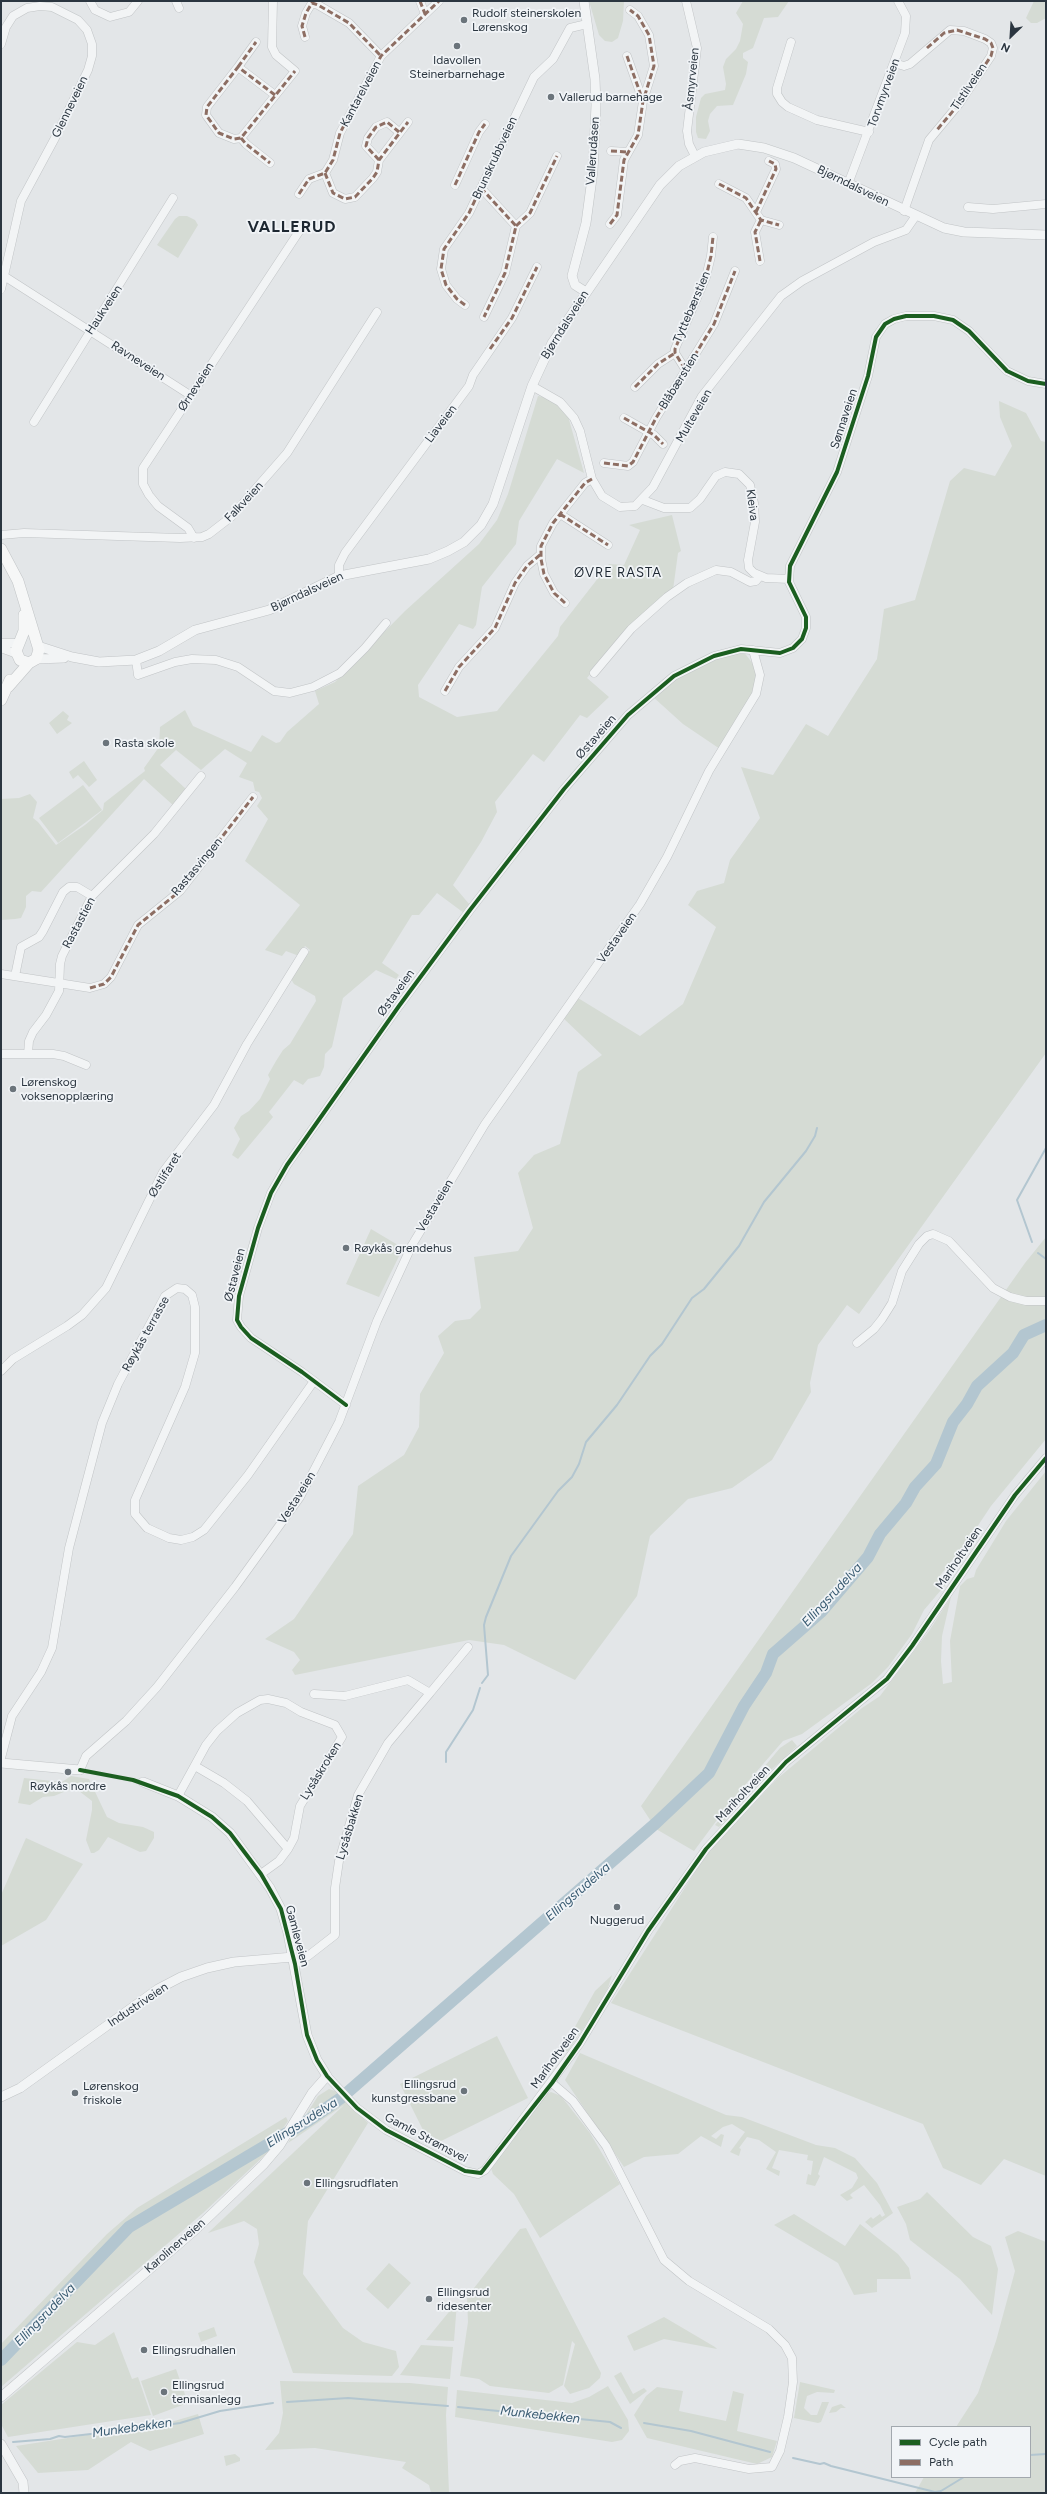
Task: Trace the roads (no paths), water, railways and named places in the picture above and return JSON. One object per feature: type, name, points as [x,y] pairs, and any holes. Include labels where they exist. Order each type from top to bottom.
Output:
[{"type":"main road","points":[[1,549],[15,573],[39,653],[8,687]]},
{"type":"main road","points":[[1,700],[8,687],[18,656],[25,606]]},
{"type":"main road","points":[[21,642],[30,640],[37,645]]},
{"type":"main road","points":[[18,656],[32,661]]},
{"type":"street","points":[[90,1],[95,10],[110,17],[129,12],[138,1]]},
{"type":"street","points":[[256,42],[207,107],[206,115],[219,134],[234,139],[241,138],[295,72],[276,55],[272,47],[273,1]]},
{"type":"street","points":[[420,1],[425,14]]},
{"type":"street","name":"Kantarelveien","points":[[325,173],[334,160],[340,133],[381,56],[439,1]]},
{"type":"street","name":"Vallerudåsen","points":[[584,1],[596,93],[593,171],[584,231],[572,272],[573,282],[586,292]]},
{"type":"street","name":"Åsmyrveien","points":[[686,1],[697,48],[687,131],[689,144],[694,156]]},
{"type":"street","name":"Torvmyrveien","points":[[848,184],[869,132],[907,25],[906,16],[898,1]]},
{"type":"street","points":[[305,37],[302,26],[306,13],[312,2],[349,23],[381,56]]},
{"type":"street","name":"Glenneveien","points":[[1,44],[6,27],[13,16],[27,8],[40,6],[59,10],[78,20],[87,30],[92,44],[92,56],[88,70],[58,132],[21,200],[1,289]]},
{"type":"street","points":[[610,224],[617,215],[624,160],[638,135],[643,101],[653,71],[652,44],[645,25],[630,10]]},
{"type":"street","name":"Brunskrubbveien","points":[[465,305],[457,299],[446,285],[441,269],[442,258],[450,239],[469,213],[534,77],[553,60],[570,28],[587,24]]},
{"type":"street","name":"Tistilveien","points":[[894,63],[904,66],[910,64],[950,30],[964,31],[985,38],[991,42],[994,48],[991,56],[959,104],[929,140],[904,211]]},
{"type":"street","points":[[791,42],[777,88],[777,94],[782,102],[788,107],[817,120],[869,132]]},
{"type":"street","points":[[628,56],[643,101]]},
{"type":"street","points":[[238,67],[275,95]]},
{"type":"street","points":[[378,160],[368,151],[366,146],[368,138],[376,127],[387,122],[399,132]]},
{"type":"street","points":[[299,194],[309,179],[325,173],[333,193],[348,199],[361,192],[377,172],[378,160],[408,122]]},
{"type":"street","points":[[455,185],[478,132],[485,124]]},
{"type":"street","points":[[241,138],[246,144],[270,163]]},
{"type":"street","name":"Bjørndalsveien","points":[[37,645],[72,658],[107,663],[136,660],[159,651],[195,630],[269,610],[339,576],[429,559],[457,546],[476,530],[493,504],[532,386],[552,343],[660,185],[674,170],[694,156],[727,145],[758,146],[786,155],[904,211],[944,228],[964,232],[1046,235]]},
{"type":"street","points":[[611,151],[628,152]]},
{"type":"street","points":[[484,317],[505,273],[516,226],[530,213],[556,156]]},
{"type":"street","points":[[756,212],[776,169],[775,164],[769,161]]},
{"type":"street","points":[[719,184],[746,198],[761,220],[779,225]]},
{"type":"street","points":[[481,188],[516,226]]},
{"type":"street","name":"Haukveien","points":[[34,422],[90,331],[141,253],[173,198]]},
{"type":"street","points":[[968,206],[993,209],[1046,204]]},
{"type":"street","name":"Multeveien","points":[[643,500],[658,479],[702,396],[781,296],[802,281],[874,242],[904,232],[909,227],[915,216]]},
{"type":"street","points":[[760,261],[755,232],[761,220]]},
{"type":"street","name":"Ørneveien","points":[[194,538],[188,528],[158,506],[149,495],[142,476],[143,468],[300,230]]},
{"type":"street","name":"Tyttebærstien","points":[[685,370],[675,354],[677,339],[706,277],[711,256],[713,237]]},
{"type":"street","name":"Liaveien","points":[[339,576],[340,561],[345,552],[469,386],[473,375],[512,318],[537,267]]},
{"type":"street","name":"Blåbærstien","points":[[604,463],[630,465],[650,433],[685,370],[714,324],[735,271]]},
{"type":"street","name":"Ravneveien","points":[[4,276],[190,395]]},
{"type":"street","name":"Falkveien","points":[[1,535],[24,532],[194,538],[209,534],[231,517],[287,453],[377,312]]},
{"type":"street","name":"Sønnaveien","points":[[789,579],[794,556],[825,500],[837,472],[868,376],[876,338],[889,321],[900,317],[924,316],[953,320],[969,331],[1007,371],[1023,379],[1046,384]]},
{"type":"street","name":"Tyttebærstien","points":[[635,387],[658,364],[675,354]]},
{"type":"street","points":[[532,386],[560,402],[574,418],[581,436],[592,479],[602,496],[616,506],[629,508],[643,500]]},
{"type":"street","points":[[624,418],[650,433],[663,444]]},
{"type":"street","name":"Kleiva","points":[[643,500],[664,508],[686,509],[697,503],[711,482],[720,474],[730,472],[742,476],[751,488],[754,503],[754,527],[748,562],[752,572],[760,576]]},
{"type":"street","points":[[565,603],[554,593],[546,580],[542,569],[541,554],[546,535],[560,514],[585,483],[592,479]]},
{"type":"street","points":[[560,514],[608,545]]},
{"type":"street","points":[[445,691],[459,667],[495,628],[512,588],[527,566],[541,554]]},
{"type":"street","points":[[594,674],[631,629],[667,597],[687,583],[716,570],[731,572],[750,582],[756,581],[760,576],[771,579],[789,579],[806,617],[804,636],[797,645],[785,652],[776,654],[753,650]]},
{"type":"street","points":[[136,660],[138,675],[175,662],[216,660],[238,667],[274,691],[290,693],[312,687],[340,673],[365,648],[386,623]]},
{"type":"street","points":[[1,643],[21,642]]},
{"type":"street","points":[[1,648],[18,656]]},
{"type":"street","name":"Østaveien","points":[[346,1406],[314,1381],[251,1338],[240,1328],[237,1317],[240,1292],[258,1228],[268,1200],[281,1176],[399,1006],[470,910],[614,729],[647,697],[674,676],[728,651],[741,649],[753,650]]},
{"type":"street","name":"Vestaveien","points":[[80,1770],[86,1756],[144,1703],[254,1561],[305,1488],[346,1406],[395,1279],[416,1237],[482,1128],[637,909],[667,857],[709,771],[756,694],[760,675],[753,650]]},
{"type":"street","name":"Bjørndalsveien","points":[[32,661],[72,658]]},
{"type":"street","name":"Rastastien","points":[[28,1054],[29,1041],[33,1032],[54,1002],[60,985],[60,964],[62,956],[92,896],[154,834],[201,776]]},
{"type":"street","name":"Rastasvingen","points":[[1,974],[60,985],[95,988],[104,984],[111,977],[138,925],[180,891],[253,797]]},
{"type":"street","points":[[15,976],[21,947],[43,931],[63,892],[69,887],[77,887],[92,896]]},
{"type":"street","name":"Østlifaret","points":[[1,1371],[18,1356],[82,1315],[106,1288],[163,1172],[214,1105],[247,1044],[304,952]]},
{"type":"street","points":[[1,1054],[64,1056],[86,1065]]},
{"type":"street","points":[[857,1343],[874,1329],[882,1320],[892,1303],[902,1271],[919,1244],[927,1236],[933,1234],[940,1235],[949,1241],[993,1288],[1010,1297],[1026,1301],[1046,1301]]},
{"type":"street","name":"Røykås terrasse","points":[[1,1758],[12,1716],[44,1666],[52,1648],[69,1548],[102,1423],[118,1384],[165,1296],[177,1288],[185,1289],[192,1295],[195,1306],[195,1353],[187,1382],[135,1500],[135,1514],[148,1528],[169,1538],[181,1540],[193,1537],[204,1530],[248,1475],[314,1381]]},
{"type":"street","name":"Mariholtveien","points":[[485,2170],[552,2083],[580,2043],[648,1932],[706,1849],[786,1762],[887,1679],[912,1646],[1006,1508],[1046,1458]]},
{"type":"street","name":"Lysåsbakken","points":[[294,1960],[308,1956],[335,1934],[335,1888],[339,1861],[358,1795],[388,1743],[468,1647]]},
{"type":"street","points":[[314,1694],[345,1696],[408,1680],[430,1693]]},
{"type":"street","name":"Lysåskroken","points":[[178,1796],[196,1766],[206,1745],[217,1731],[237,1713],[260,1700],[268,1699],[286,1703],[301,1712],[335,1725],[342,1737],[300,1806],[294,1838],[279,1861],[261,1874]]},
{"type":"street","points":[[1,1762],[80,1770]]},
{"type":"street","points":[[196,1766],[224,1783],[247,1801],[288,1849]]},
{"type":"street","name":"Gamleveien","points":[[143,1782],[178,1796],[212,1817],[230,1833],[261,1874],[281,1909],[294,1960],[307,2035],[317,2060],[327,2076]]},
{"type":"street","name":"Industriveien","points":[[1,2097],[26,2084],[158,1989],[181,1977],[207,1968],[234,1962],[294,1960]]},
{"type":"street","name":"Gamle Strømsvei","points":[[327,2076],[350,2101],[386,2130],[424,2151],[472,2173],[481,2173],[485,2170]]},
{"type":"street","name":"Karolinerveien","points":[[1,2397],[195,2230],[263,2165],[280,2145],[296,2122],[312,2093],[327,2076]]},
{"type":"street","points":[[552,2083],[566,2093],[606,2146],[664,2260],[689,2281],[769,2329],[785,2345],[792,2358],[793,2382],[786,2424],[779,2455],[772,2467],[749,2470],[695,2458],[680,2460],[675,2465]]},
{"type":"street","points":[[1,2444],[23,2482],[24,2493]]},
{"type":"waterway","points":[[482,1683],[488,1675],[484,1625],[511,1556],[558,1491],[572,1477],[579,1464],[586,1442],[617,1405],[650,1356],[662,1344],[692,1298],[704,1289],[739,1246],[764,1202],[806,1151],[815,1136],[817,1128]]},
{"type":"waterway","points":[[1032,1242],[1017,1200],[1046,1148]]},
{"type":"waterway","points":[[1038,1253],[1046,1259]]},
{"type":"waterway","name":"Ellingsrudelva","points":[[1,2360],[129,2227],[309,2120],[341,2098],[656,1823],[709,1773],[744,1706],[766,1673],[773,1654],[821,1612],[868,1557],[880,1534],[906,1503],[915,1487],[936,1464],[953,1422],[967,1404],[977,1386],[1013,1353],[1024,1335],[1046,1325]]},
{"type":"waterway","points":[[446,1762],[446,1752],[473,1710],[480,1688]]},
{"type":"waterway","name":"Munkebekken","points":[[287,2402],[348,2398],[448,2406]]},
{"type":"waterway","name":"Munkebekken","points":[[13,2442],[50,2439],[59,2436],[65,2437],[180,2423],[220,2411],[273,2403]]},
{"type":"waterway","name":"Munkebekken","points":[[458,2407],[610,2422],[621,2428]]},
{"type":"waterway","name":"Munkebekken","points":[[644,2423],[691,2431],[770,2452]]},
{"type":"waterway","name":"Munkebekken","points":[[1031,2455],[1046,2454]]},
{"type":"waterway","name":"Munkebekken","points":[[793,2458],[820,2464],[824,2463],[935,2492],[941,2491],[962,2478]]},
{"type":"place","name":"Rudolf steinerskolen Lørenskog","points":[[464,20]]},
{"type":"place","name":"Idavollen Steinerbarnehage","points":[[457,46]]},
{"type":"place","name":"Vallerud barnehage","points":[[551,97]]},
{"type":"place","name":"Rasta skole","points":[[106,743]]},
{"type":"place","name":"Lørenskog voksenopplæring","points":[[13,1089]]},
{"type":"place","name":"Røykås grendehus","points":[[346,1248]]},
{"type":"place","name":"Røykås nordre","points":[[68,1772]]},
{"type":"place","name":"Nuggerud","points":[[617,1907]]},
{"type":"place","name":"Ellingsrud kunstgressbane","points":[[464,2091]]},
{"type":"place","name":"Lørenskog friskole","points":[[75,2093]]},
{"type":"place","name":"Ellingsrudflaten","points":[[307,2183]]},
{"type":"place","name":"Ellingsrud ridesenter","points":[[429,2299]]},
{"type":"place","name":"Ellingsrudhallen","points":[[144,2350]]},
{"type":"place","name":"Ellingsrud tennisanlegg","points":[[164,2392]]},
{"type":"district","name":"VALLERUD","points":[[292,227]]},
{"type":"district","name":"ØVRE RASTA","points":[[618,573]]}]
